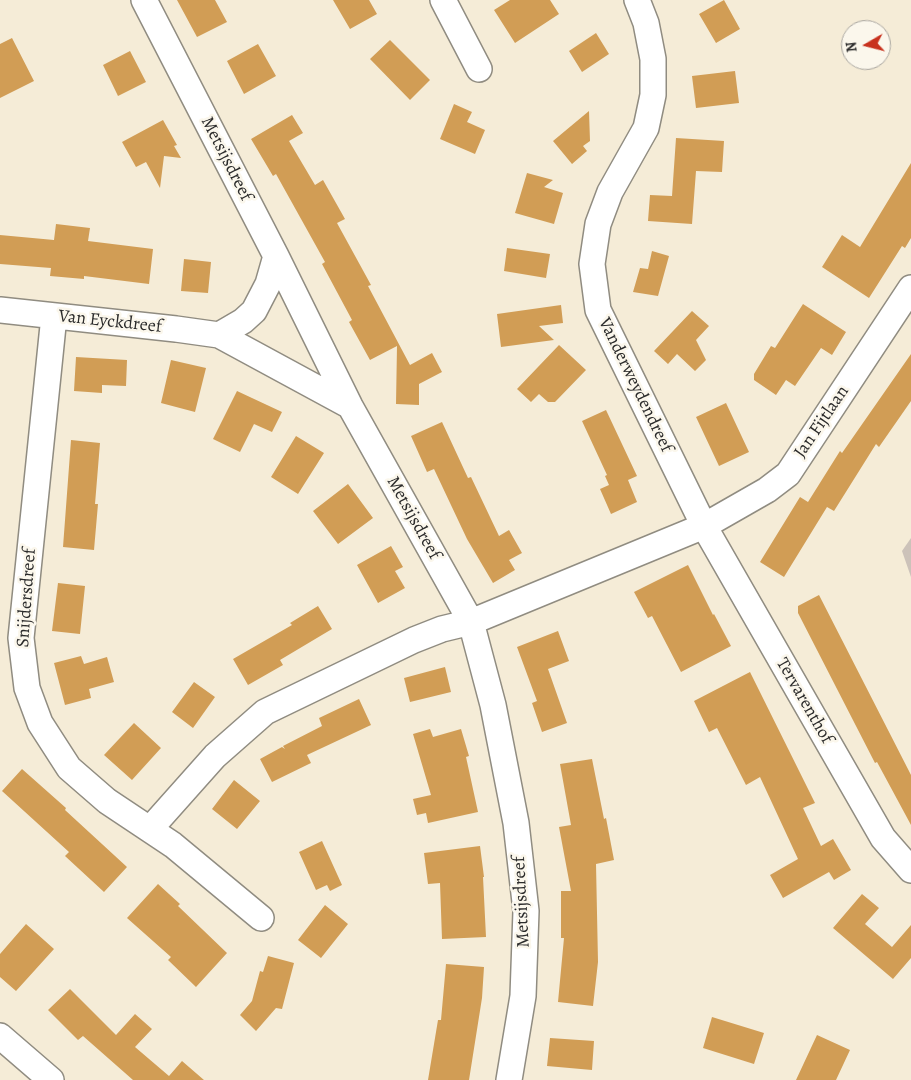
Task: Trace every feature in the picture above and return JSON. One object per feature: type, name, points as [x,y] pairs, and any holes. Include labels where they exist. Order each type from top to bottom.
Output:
[{"type":"street","name":"Metsijsdreef","points":[[144,0],[276,256],[350,406],[471,622],[493,705],[516,823],[526,911],[523,996],[510,1080]]},
{"type":"street","points":[[443,0],[479,70]]},
{"type":"street","name":"Vanderweydendreef","points":[[637,0],[646,23],[653,59],[654,95],[646,128],[610,192],[598,224],[592,264],[598,310],[704,526]]},
{"type":"street","points":[[220,335],[243,321],[254,311],[263,297],[276,256]]},
{"type":"street","name":"Jan Fijtlaan","points":[[704,526],[767,490],[788,474],[911,288]]},
{"type":"street","name":"Van Eyckdreef","points":[[0,310],[220,335],[350,406]]},
{"type":"street","name":"Snijdersdreef","points":[[54,316],[21,638],[27,688],[40,723],[69,768],[107,801],[173,845],[261,918]]},
{"type":"street","points":[[150,829],[215,756],[264,712],[414,640],[442,629],[471,622],[704,526]]},
{"type":"street","name":"Tervarenthof","points":[[704,526],[882,838],[911,870]]},
{"type":"street","points":[[0,1036],[51,1080]]},
{"type":"shaded area","points":[[911,538],[911,577],[902,551]]},
{"type":"building","points":[[177,0],[215,0],[227,22],[197,37]]},
{"type":"building","points":[[333,0],[369,0],[377,14],[350,29]]},
{"type":"building","points":[[510,0],[550,0],[559,14],[515,43],[494,10]]},
{"type":"building","points":[[724,0],[740,29],[716,43],[699,14]]},
{"type":"building","points":[[596,33],[609,54],[582,72],[569,51]]},
{"type":"building","points":[[12,38],[34,81],[0,98],[0,44]]},
{"type":"building","points":[[390,40],[430,80],[410,100],[370,59]]},
{"type":"building","points":[[258,44],[276,76],[244,94],[227,61]]},
{"type":"building","points":[[130,51],[146,82],[118,96],[103,65]]},
{"type":"building","points":[[735,71],[739,103],[696,108],[692,76]]},
{"type":"building","points":[[454,104],[472,112],[467,122],[485,130],[475,154],[440,139]]},
{"type":"building","points":[[589,111],[590,141],[583,146],[587,151],[572,164],[553,141]]},
{"type":"building","points":[[292,115],[303,133],[289,141],[315,185],[323,180],[345,219],[337,223],[371,285],[368,286],[410,365],[432,353],[442,372],[419,384],[419,405],[396,404],[397,346],[370,360],[349,322],[352,320],[322,264],[325,262],[276,174],[273,176],[251,139]]},
{"type":"building","points":[[163,120],[177,145],[174,146],[181,158],[164,156],[160,188],[146,162],[136,167],[122,142]]},
{"type":"building","points":[[676,138],[724,141],[722,172],[696,171],[692,224],[648,221],[650,195],[672,196]]},
{"type":"building","points":[[911,163],[911,238],[905,248],[902,246],[869,298],[822,267],[842,235],[860,247]]},
{"type":"building","points":[[527,173],[553,180],[544,187],[563,193],[554,224],[515,213]]},
{"type":"building","points":[[56,224],[90,228],[88,241],[153,249],[149,284],[84,276],[84,279],[50,276],[51,268],[0,264],[0,235],[54,240]]},
{"type":"building","points":[[507,248],[550,254],[546,278],[504,271]]},
{"type":"building","points":[[652,251],[669,256],[658,296],[633,292],[640,268],[648,269]]},
{"type":"building","points":[[184,259],[211,262],[208,293],[181,291]]},
{"type":"building","points":[[803,304],[846,332],[832,355],[821,348],[795,386],[786,380],[776,395],[754,380],[754,374],[771,346],[775,348]]},
{"type":"building","points":[[561,305],[563,323],[539,326],[554,340],[501,347],[497,314]]},
{"type":"building","points":[[692,311],[709,326],[696,340],[706,360],[695,371],[677,354],[668,364],[654,351]]},
{"type":"building","points":[[559,345],[586,370],[555,402],[548,402],[539,394],[531,402],[517,389]]},
{"type":"building","points":[[911,354],[911,401],[879,447],[876,444],[834,511],[827,507],[784,577],[760,562],[800,497],[808,502],[840,451],[842,453]]},
{"type":"building","points":[[76,357],[127,360],[126,386],[102,385],[102,393],[74,391]]},
{"type":"building","points":[[171,360],[206,368],[195,412],[161,403]]},
{"type":"building","points":[[237,391],[282,412],[272,432],[254,424],[240,452],[213,439]]},
{"type":"building","points":[[726,403],[749,452],[719,466],[696,417]]},
{"type":"building","points":[[606,410],[637,476],[628,480],[637,502],[611,514],[600,489],[609,485],[605,476],[607,475],[582,421]]},
{"type":"building","points":[[442,422],[468,478],[471,477],[499,536],[509,530],[522,553],[509,560],[515,570],[493,583],[467,539],[434,469],[427,472],[411,436]]},
{"type":"building","points":[[296,436],[324,453],[298,494],[271,477]]},
{"type":"building","points":[[71,440],[100,443],[95,504],[98,504],[94,550],[63,547]]},
{"type":"building","points":[[348,484],[373,518],[338,544],[313,511]]},
{"type":"building","points":[[391,546],[403,567],[395,571],[405,588],[378,603],[357,565]]},
{"type":"building","points":[[688,565],[731,646],[681,672],[652,616],[648,618],[634,592]]},
{"type":"building","points":[[58,583],[85,586],[80,634],[52,631]]},
{"type":"building","points":[[819,595],[911,775],[911,825],[877,762],[875,763],[798,613],[798,606]]},
{"type":"building","points":[[318,606],[332,629],[280,660],[283,665],[248,685],[233,659],[292,625],[290,623]]},
{"type":"building","points":[[558,631],[569,661],[548,669],[567,723],[542,732],[532,703],[537,701],[517,647]]},
{"type":"building","points":[[81,656],[84,664],[107,657],[114,682],[89,689],[91,698],[65,705],[54,663]]},
{"type":"building","points":[[445,667],[451,692],[410,702],[404,678]]},
{"type":"building","points":[[750,672],[815,803],[803,808],[821,846],[833,839],[851,870],[834,880],[829,872],[783,898],[770,875],[798,859],[760,777],[746,785],[717,728],[709,732],[694,701]]},
{"type":"building","points":[[194,682],[215,697],[193,728],[172,712]]},
{"type":"building","points":[[359,699],[371,725],[307,755],[311,763],[272,782],[260,759],[282,747],[285,749],[283,746],[322,726],[319,718]]},
{"type":"building","points":[[134,723],[161,748],[132,780],[104,755]]},
{"type":"building","points":[[430,729],[433,737],[461,729],[469,756],[466,757],[478,812],[428,823],[426,813],[417,815],[413,799],[431,795],[413,734]]},
{"type":"building","points":[[592,759],[614,860],[596,864],[598,962],[593,1006],[558,1002],[564,938],[561,938],[561,891],[571,891],[559,827],[571,825],[560,764]]},
{"type":"building","points":[[22,769],[66,808],[65,810],[127,867],[104,892],[65,856],[69,852],[2,791]]},
{"type":"building","points":[[234,780],[260,801],[237,829],[212,809]]},
{"type":"building","points":[[322,841],[342,885],[330,891],[327,885],[316,890],[299,852]]},
{"type":"building","points":[[480,846],[484,877],[486,937],[442,939],[440,883],[428,884],[424,853]]},
{"type":"building","points":[[158,884],[227,953],[196,987],[168,960],[171,957],[127,918]]},
{"type":"building","points":[[862,894],[879,908],[865,924],[892,947],[911,925],[911,958],[893,979],[833,928]]},
{"type":"building","points":[[325,905],[348,924],[321,958],[298,940]]},
{"type":"building","points":[[26,924],[54,949],[16,991],[0,977],[0,954]]},
{"type":"building","points":[[268,956],[294,963],[282,1009],[276,1008],[256,1031],[240,1015],[252,1001],[260,971],[263,972]]},
{"type":"building","points":[[446,964],[484,967],[482,998],[469,1080],[428,1080],[438,1020],[441,1020]]},
{"type":"building","points":[[70,989],[116,1035],[135,1014],[152,1029],[135,1047],[169,1076],[182,1061],[204,1080],[133,1080],[83,1036],[78,1040],[48,1010]]},
{"type":"building","points":[[712,1017],[764,1033],[754,1064],[703,1048]]},
{"type":"building","points":[[817,1035],[850,1050],[836,1080],[796,1080]]},
{"type":"building","points":[[550,1038],[594,1041],[592,1070],[547,1066]]}]
